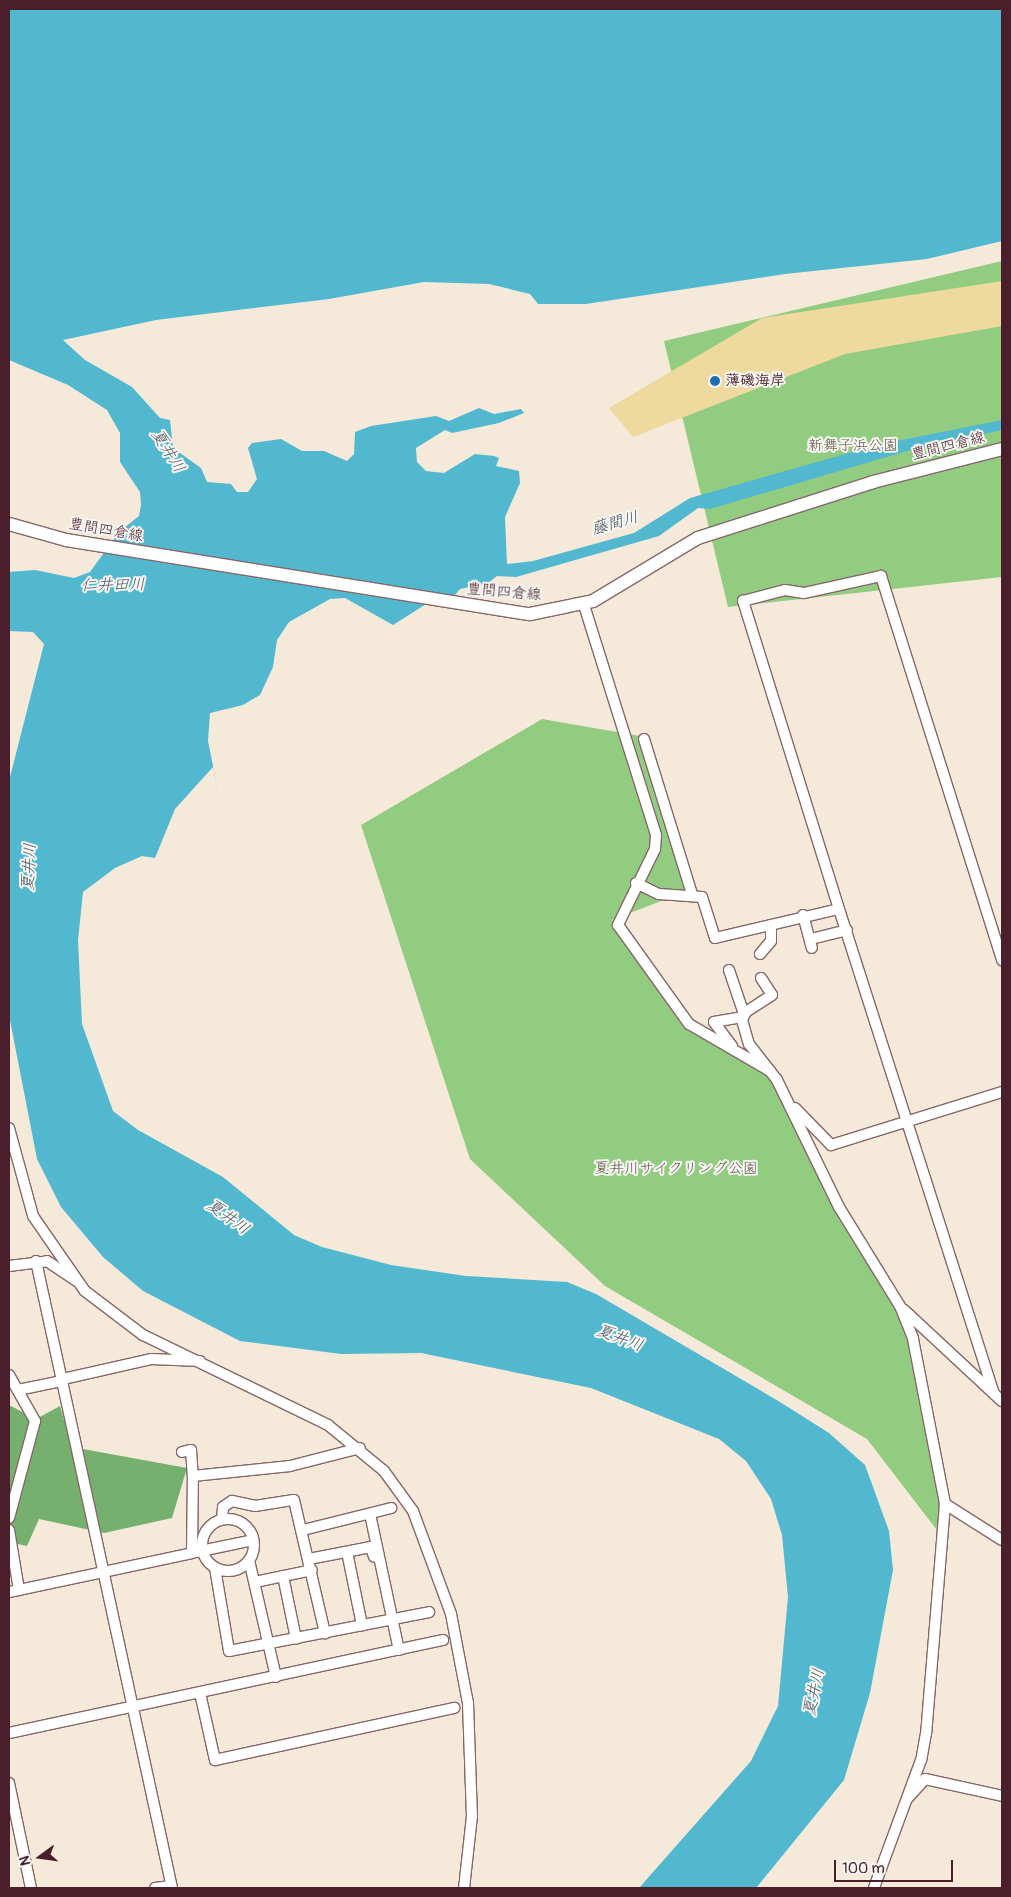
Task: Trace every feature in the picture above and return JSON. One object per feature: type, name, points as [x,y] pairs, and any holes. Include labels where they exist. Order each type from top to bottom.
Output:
[{"type":"main road","name":"豊間四倉線","points":[[9,524],[85,543],[468,606],[530,614],[584,605],[698,538],[873,482],[1001,449]]},
{"type":"street","points":[[994,1394],[743,601],[785,590],[804,594],[881,576],[1002,960]]},
{"type":"street","points":[[584,605],[656,835],[655,849],[636,883],[618,925],[689,1024],[770,1071]]},
{"type":"street","points":[[644,739],[692,894]]},
{"type":"street","points":[[636,883],[659,894],[692,894],[702,897],[714,938],[802,916],[839,909]]},
{"type":"street","points":[[802,916],[812,943],[847,930]]},
{"type":"street","points":[[760,954],[771,941],[770,925]]},
{"type":"street","points":[[729,970],[743,1015],[749,1044],[770,1071],[791,1104],[838,1207],[900,1306],[913,1339],[945,1504],[926,1733],[906,1800],[874,1888]]},
{"type":"street","points":[[733,1049],[714,1022],[743,1015],[772,995],[761,978]]},
{"type":"street","points":[[791,1104],[830,1145],[1002,1092]]},
{"type":"street","points":[[9,1128],[33,1216],[78,1281]]},
{"type":"street","points":[[9,1266],[47,1260],[78,1281],[113,1315],[143,1335],[290,1403],[360,1448],[413,1511],[454,1627],[468,1703],[472,1816],[464,1888]]},
{"type":"street","points":[[36,1261],[172,1887],[155,1888]]},
{"type":"street","points":[[900,1306],[1002,1401]]},
{"type":"street","points":[[18,1390],[150,1359],[201,1361]]},
{"type":"street","points":[[9,1375],[35,1421],[9,1518]]},
{"type":"street","points":[[193,1476],[282,1468],[360,1448]]},
{"type":"street","points":[[182,1452],[190,1450],[197,1552],[215,1568],[230,1571],[249,1560]]},
{"type":"street","points":[[222,1519],[223,1507],[232,1501],[255,1506],[294,1500],[303,1530],[325,1633]]},
{"type":"street","points":[[945,1504],[1002,1540]]},
{"type":"street","points":[[303,1530],[391,1508]]},
{"type":"street","points":[[370,1514],[390,1619]]},
{"type":"street","points":[[197,1552],[205,1531],[222,1519],[238,1521],[253,1540],[249,1560],[276,1677]]},
{"type":"street","points":[[9,1530],[14,1591],[253,1540]]},
{"type":"street","points":[[309,1559],[371,1547],[400,1650]]},
{"type":"street","points":[[346,1552],[362,1625]]},
{"type":"street","points":[[215,1568],[227,1650],[296,1639],[428,1612]]},
{"type":"street","points":[[255,1582],[312,1570]]},
{"type":"street","points":[[283,1576],[296,1639]]},
{"type":"street","points":[[9,1734],[443,1640]]},
{"type":"street","points":[[200,1693],[215,1760],[454,1708]]},
{"type":"street","points":[[906,1800],[925,1779],[1002,1796]]},
{"type":"street","points":[[9,1783],[31,1888]]},
{"type":"green space","name":"新舞子浜公園","points":[[1002,261],[1002,577],[728,607],[664,341]]},
{"type":"green space","name":"夏井川サイクリング公園","points":[[542,719],[640,736],[690,897],[669,898],[612,920],[689,1024],[770,1068],[839,1205],[913,1320],[944,1479],[943,1538],[867,1439],[605,1286],[470,1159],[361,825]]},
{"type":"green space","points":[[9,1405],[36,1419],[60,1406],[72,1447],[187,1468],[172,1518],[104,1533],[39,1519],[27,1546],[9,1542]]},
{"type":"sand","name":"薄磯海岸","points":[[1002,281],[1002,326],[845,354],[633,437],[609,408],[762,318]]},
{"type":"water","points":[[9,9],[1002,9],[1002,241],[927,259],[785,274],[586,304],[538,304],[530,294],[489,284],[424,282],[329,299],[156,320],[63,340],[85,360],[132,387],[160,418],[170,420],[173,448],[201,468],[207,482],[231,484],[237,492],[248,492],[257,479],[248,448],[252,443],[281,439],[302,451],[324,451],[347,461],[354,454],[355,432],[371,426],[436,416],[449,421],[479,408],[494,414],[521,409],[524,413],[499,423],[452,433],[445,430],[416,448],[417,462],[426,471],[444,473],[475,454],[494,456],[499,458],[496,466],[519,471],[520,483],[505,517],[507,564],[533,561],[634,533],[690,498],[877,445],[1002,420],[1002,430],[907,451],[710,509],[698,508],[659,536],[516,577],[497,576],[488,583],[460,589],[454,596],[442,594],[393,625],[345,598],[330,599],[289,622],[277,640],[273,667],[260,695],[243,705],[210,713],[208,741],[221,806],[213,767],[175,809],[155,858],[142,856],[115,868],[83,892],[78,940],[82,1024],[113,1111],[138,1130],[223,1177],[294,1235],[322,1247],[391,1265],[466,1276],[567,1282],[596,1294],[780,1402],[829,1433],[865,1465],[889,1531],[893,1570],[870,1693],[844,1780],[756,1888],[639,1888],[751,1761],[778,1706],[788,1597],[782,1535],[771,1499],[746,1461],[719,1439],[591,1388],[421,1353],[341,1354],[240,1341],[143,1291],[103,1257],[61,1207],[37,1159],[9,1015],[9,781],[44,644],[33,632],[9,631],[9,572],[35,570],[74,578],[90,572],[119,532],[139,516],[141,505],[140,492],[120,462],[120,433],[107,410],[68,385],[9,360]]},
{"type":"place","name":"薄磯海岸","points":[[715,381]]},
{"type":"water label","name":"夏井川","points":[[168,451]]},
{"type":"water label","name":"藤間川","points":[[615,523]]},
{"type":"water label","name":"仁井田川","points":[[113,585]]},
{"type":"water label","name":"夏井川","points":[[29,867]]},
{"type":"water label","name":"夏井川","points":[[228,1217]]},
{"type":"water label","name":"夏井川","points":[[620,1338]]},
{"type":"water label","name":"夏井川","points":[[814,1692]]}]
